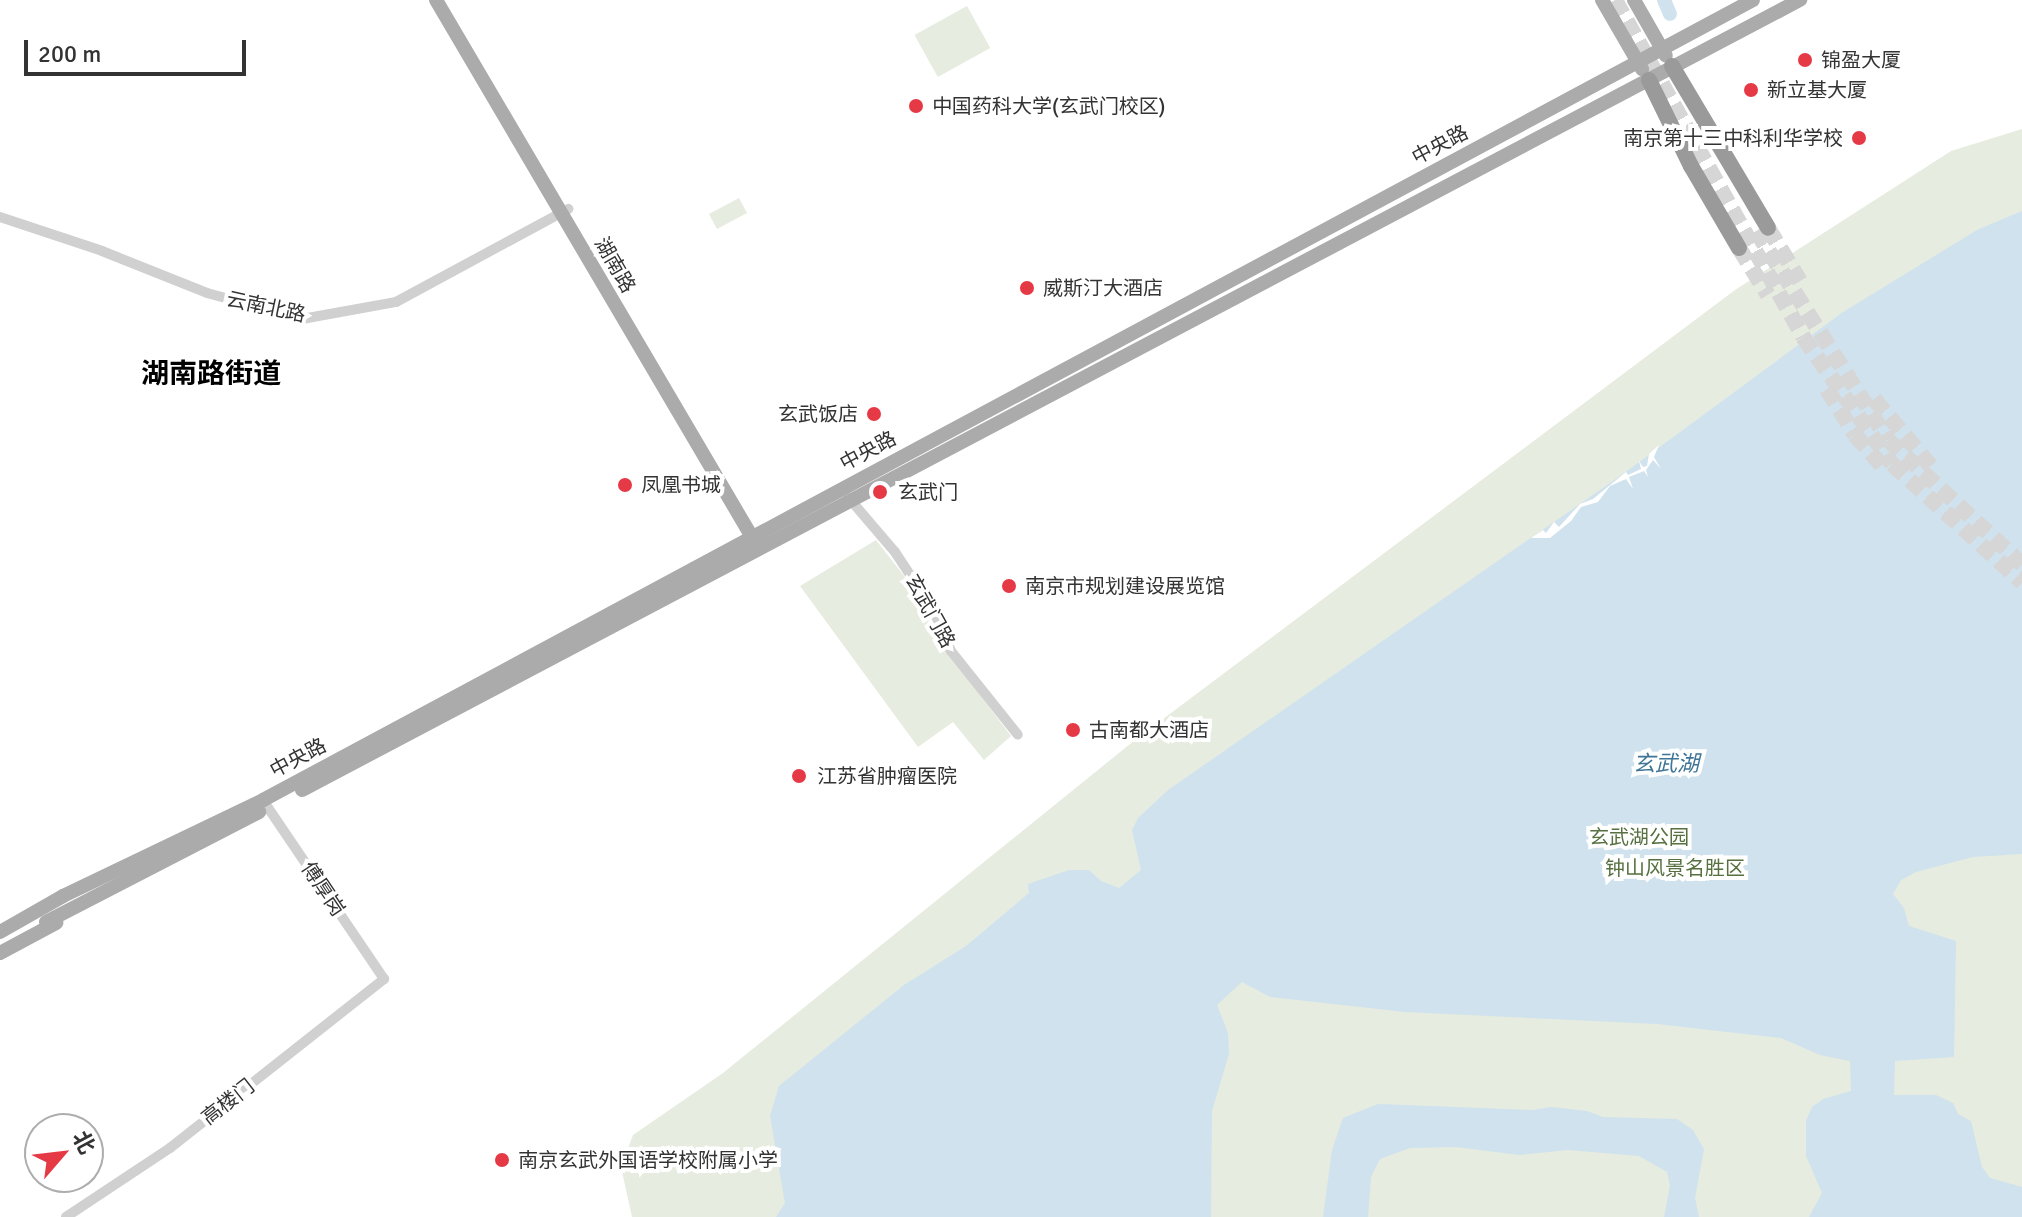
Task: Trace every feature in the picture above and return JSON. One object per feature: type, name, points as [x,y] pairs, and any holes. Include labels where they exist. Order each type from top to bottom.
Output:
[{"type":"highway","points":[[1672,66],[1768,228]]},
{"type":"highway","points":[[1649,80],[1664,115],[1739,248]]},
{"type":"highway","points":[[1664,115],[1672,106],[1691,98]]},
{"type":"main road","name":"湖南路","points":[[436,0],[565,211]]},
{"type":"main road","name":"湖南路","points":[[445,0],[758,542]]},
{"type":"main road","points":[[1602,0],[1649,80]]},
{"type":"main road","name":"中央路","points":[[266,804],[44,918],[142,872],[758,542],[841,489],[1753,0]]},
{"type":"main road","name":"中央路","points":[[758,542],[852,502],[1800,0]]},
{"type":"main road","points":[[1616,24],[1634,16],[1635,2]]},
{"type":"main road","points":[[1635,2],[1672,66]]},
{"type":"main road","name":"中央路","points":[[0,932],[63,896],[266,804]]},
{"type":"main road","name":"中央路","points":[[0,953],[81,911],[142,872]]},
{"type":"street","name":"云南北路","points":[[0,217],[102,251],[207,293],[302,319],[396,302],[565,211]]},
{"type":"street","name":"玄武门路","points":[[841,489],[895,552],[926,599],[951,651],[1018,735]]},
{"type":"street","name":"傅厚岗","points":[[266,804],[384,979]]},
{"type":"street","name":"高楼门","points":[[66,1217],[170,1148],[384,979]]},
{"type":"green space","points":[[967,6],[990,48],[938,77],[915,35]]},
{"type":"green space","name":"玄武湖","points":[[2022,129],[2022,1217],[632,1217],[621,1167],[633,1135],[723,1073],[1135,740],[1735,290],[1951,151]]},
{"type":"green space","points":[[739,198],[747,213],[717,229],[709,214]]},
{"type":"green space","points":[[876,540],[919,595],[949,654],[1011,736],[984,760],[953,722],[918,747],[800,586]]},
{"type":"water","name":"玄武湖","points":[[2022,211],[2022,854],[1973,857],[1916,872],[1901,880],[1893,894],[1904,908],[1909,926],[1956,941],[1954,1057],[1895,1061],[1894,1095],[1936,1095],[1953,1103],[1958,1114],[1971,1121],[1982,1167],[1990,1178],[2022,1187],[2022,1217],[1809,1217],[1822,1193],[1806,1156],[1806,1121],[1812,1107],[1823,1099],[1851,1091],[1850,1061],[1820,1055],[1781,1038],[1657,1024],[1405,1012],[1270,997],[1242,982],[1217,1005],[1228,1033],[1229,1054],[1212,1111],[1211,1217],[776,1217],[785,1203],[770,1116],[779,1086],[904,985],[966,946],[1029,893],[1028,884],[1069,870],[1089,870],[1101,881],[1119,888],[1141,870],[1132,830],[1138,818],[1168,790],[1623,474],[1843,312],[1977,230]]},
{"type":"water","points":[[1378,1104],[1533,1110],[1551,1107],[1587,1111],[1603,1117],[1677,1119],[1693,1130],[1704,1149],[1695,1198],[1699,1217],[1664,1217],[1670,1186],[1667,1172],[1639,1156],[1568,1150],[1519,1155],[1456,1147],[1410,1148],[1380,1159],[1371,1177],[1368,1217],[1323,1217],[1332,1150],[1343,1118]]},
{"type":"pier","points":[[1659,445],[1654,457],[1661,469],[1653,460],[1646,470],[1648,477],[1644,471],[1629,477],[1633,489],[1626,479],[1610,486],[1598,502],[1581,507],[1571,521],[1550,538],[1531,538],[1543,530],[1546,533],[1554,522],[1559,527],[1580,504],[1593,499],[1626,472],[1628,475],[1641,469],[1639,461],[1643,467],[1647,466],[1649,454]]},
{"type":"waterway","points":[[1664,0],[1670,14]]},
{"type":"tunnel","points":[[1615,0],[1803,337],[1892,464],[2022,582]]},
{"type":"tunnel","points":[[1768,228],[1800,281]]},
{"type":"tunnel","points":[[1756,231],[1888,440],[2022,564]]},
{"type":"tunnel","points":[[1739,248],[1768,295]]},
{"type":"tunnel","points":[[1827,389],[1855,435],[1883,467]]},
{"type":"tunnel","points":[[1874,399],[1936,472]]},
{"type":"place","name":"锦盈大厦","points":[[1805,60]]},
{"type":"place","name":"新立基大厦","points":[[1751,90]]},
{"type":"place","name":"中国药科大学(玄武门校区)","points":[[916,106]]},
{"type":"place","name":"南京第十三中科利华学校","points":[[1859,138]]},
{"type":"place","name":"威斯汀大酒店","points":[[1027,288]]},
{"type":"place","name":"玄武饭店","points":[[874,414]]},
{"type":"place","name":"凤凰书城","points":[[625,485]]},
{"type":"place","name":"玄武门","points":[[880,492]]},
{"type":"place","name":"南京市规划建设展览馆","points":[[1009,586]]},
{"type":"place","name":"古南都大酒店","points":[[1073,730]]},
{"type":"place","name":"江苏省肿瘤医院","points":[[799,776]]},
{"type":"place","name":"南京玄武外国语学校附属小学","points":[[502,1160]]},
{"type":"district","name":"湖南路街道","points":[[211,374]]},
{"type":"park label","name":"玄武湖公园","points":[[1639,837]]},
{"type":"park label","name":"钟山风景名胜区","points":[[1675,868]]}]
